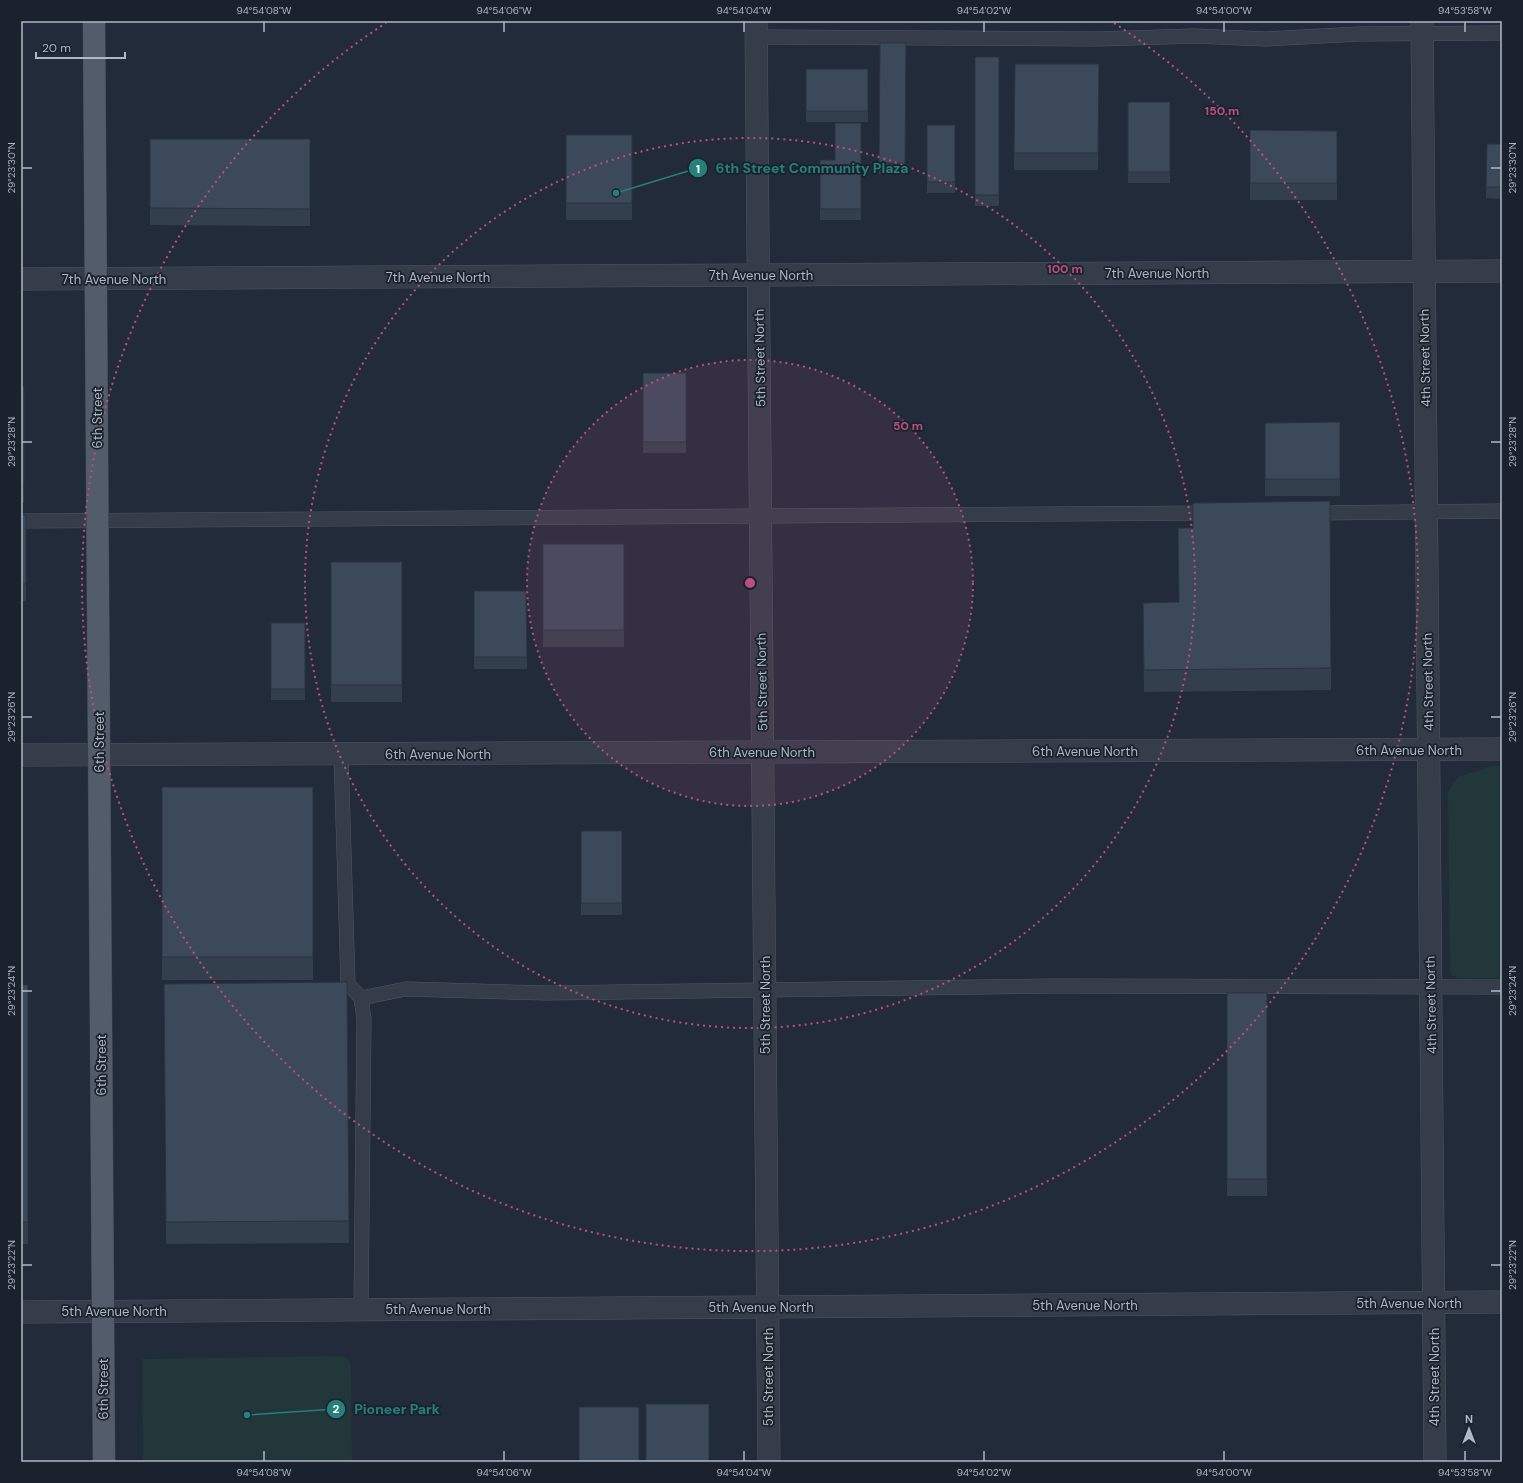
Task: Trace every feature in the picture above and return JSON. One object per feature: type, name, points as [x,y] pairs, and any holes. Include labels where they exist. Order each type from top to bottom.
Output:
[{"type":"main road","name":"6th Street","points":[[94,21],[104,1462]]},
{"type":"street","name":"4th Street North","points":[[1422,27],[1435,1462]]},
{"type":"street","name":"5th Street North","points":[[757,29],[769,1462]]},
{"type":"street","name":"7th Avenue North","points":[[21,279],[1502,271]]},
{"type":"street","name":"6th Avenue North","points":[[21,755],[1502,749]]},
{"type":"street","name":"5th Avenue North","points":[[21,1312],[1502,1302]]},
{"type":"lane","points":[[757,29],[1098,39],[1194,36],[1266,39],[1422,27],[1502,33]]},
{"type":"lane","points":[[1300,513],[1502,512]]},
{"type":"lane","points":[[21,521],[1228,513]]},
{"type":"lane","points":[[341,754],[348,984],[361,998],[364,1018],[361,1309]]},
{"type":"lane","points":[[361,998],[406,989],[546,993],[1053,986],[1502,987]]},
{"type":"green space","points":[[1491,766],[1502,766],[1502,978],[1458,978],[1452,975],[1450,970],[1448,792],[1458,777]]},
{"type":"green space","points":[[342,1356],[349,1360],[351,1366],[352,1462],[143,1462],[142,1359]]},
{"type":"building","points":[[22,34],[22,206],[21,206]]},
{"type":"building","points":[[880,43],[906,43],[905,163],[879,163]]},
{"type":"building","points":[[975,57],[999,57],[999,195],[975,195]]},
{"type":"building","points":[[1015,64],[1099,64],[1098,153],[1014,153]]},
{"type":"building","points":[[806,69],[868,69],[868,111],[806,111]]},
{"type":"building","points":[[1128,102],[1170,102],[1170,172],[1128,172]]},
{"type":"building","points":[[835,123],[861,123],[861,209],[820,209],[820,160],[835,160]]},
{"type":"building","points":[[927,125],[955,125],[955,182],[927,182]]},
{"type":"building","points":[[1250,130],[1337,131],[1337,183],[1250,183]]},
{"type":"building","points":[[566,135],[632,135],[632,203],[566,203]]},
{"type":"building","points":[[150,139],[310,139],[310,209],[150,208]]},
{"type":"building","points":[[1487,144],[1502,144],[1502,187],[1486,187]]},
{"type":"building","points":[[643,373],[686,373],[686,442],[643,442]]},
{"type":"building","points":[[21,387],[24,387],[24,486],[21,486]]},
{"type":"building","points":[[1340,422],[1340,479],[1265,479],[1265,423]]},
{"type":"building","points":[[1330,501],[1331,668],[1144,670],[1143,603],[1179,602],[1178,528],[1193,528],[1193,503]]},
{"type":"building","points":[[21,515],[26,515],[26,584],[21,584]]},
{"type":"building","points":[[543,544],[624,544],[624,630],[543,630]]},
{"type":"building","points":[[331,562],[402,562],[402,685],[331,685]]},
{"type":"building","points":[[474,591],[526,591],[527,657],[474,657]]},
{"type":"building","points":[[271,623],[305,623],[305,689],[271,689]]},
{"type":"building","points":[[162,787],[313,787],[313,957],[162,957]]},
{"type":"building","points":[[581,831],[622,831],[622,903],[581,903]]},
{"type":"building","points":[[347,982],[349,1221],[166,1222],[164,984]]},
{"type":"building","points":[[21,985],[28,985],[28,1222],[21,1222]]},
{"type":"building","points":[[1227,993],[1267,993],[1267,1179],[1227,1179]]},
{"type":"building","points":[[646,1404],[709,1404],[709,1462],[646,1462]]},
{"type":"building","points":[[579,1407],[639,1407],[639,1462],[579,1462]]},
{"type":"place","name":"6th Street Community Plaza","points":[[616,193]]},
{"type":"place","name":"Pioneer Park","points":[[247,1415]]}]
